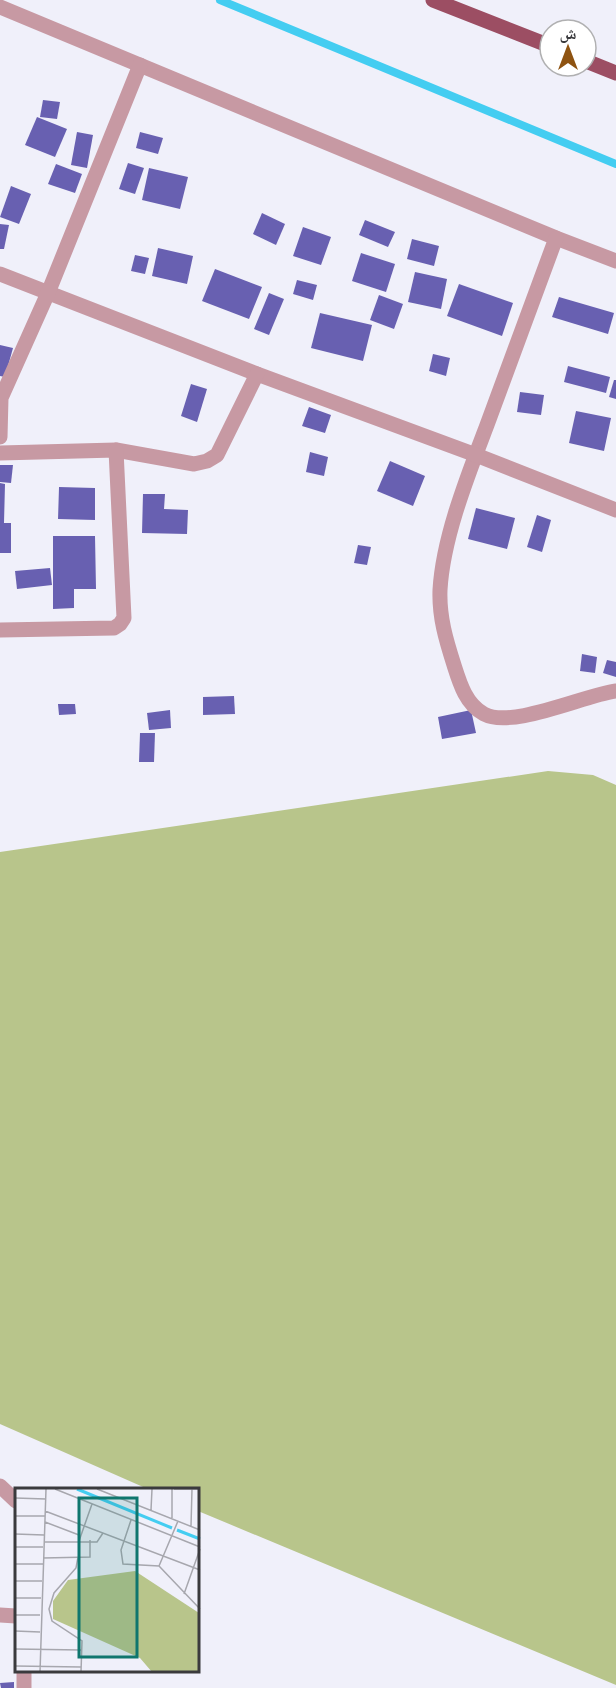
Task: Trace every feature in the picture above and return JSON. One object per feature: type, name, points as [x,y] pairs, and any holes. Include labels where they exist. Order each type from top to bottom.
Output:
[{"type":"main road","points":[[436,1],[538,41]]},
{"type":"main road","points":[[598,66],[616,73]]},
{"type":"street","points":[[0,7],[616,261]]},
{"type":"street","points":[[0,437],[0,398],[48,293],[140,65]]},
{"type":"street","points":[[556,238],[476,454],[444,557],[440,591],[441,621],[460,687],[471,703],[484,714],[499,718],[558,709],[602,693],[616,691]]},
{"type":"street","points":[[0,274],[256,374],[476,454],[616,510]]},
{"type":"street","points":[[0,453],[116,450],[194,464],[207,461],[217,455],[256,374]]},
{"type":"street","points":[[0,630],[114,628],[124,618],[116,450]]},
{"type":"street","points":[[0,1486],[15,1500]]},
{"type":"street","points":[[0,1615],[15,1616]]},
{"type":"green space","points":[[548,771],[593,775],[616,785],[616,1685],[200,1512],[200,1488],[145,1488],[0,1424],[0,852]]},
{"type":"building","points":[[43,100],[60,102],[57,119],[40,117]]},
{"type":"building","points":[[37,117],[67,129],[55,157],[25,145]]},
{"type":"building","points":[[77,132],[93,135],[87,168],[71,165]]},
{"type":"building","points":[[140,132],[163,138],[158,154],[136,148]]},
{"type":"building","points":[[128,163],[144,168],[135,194],[119,189]]},
{"type":"building","points":[[56,164],[82,174],[75,193],[48,184]]},
{"type":"building","points":[[149,168],[188,177],[180,209],[142,200]]},
{"type":"building","points":[[11,186],[31,194],[19,224],[0,217]]},
{"type":"building","points":[[262,213],[285,224],[276,245],[253,234]]},
{"type":"building","points":[[365,220],[395,232],[388,247],[359,235]]},
{"type":"building","points":[[0,224],[9,225],[4,249],[0,249]]},
{"type":"building","points":[[303,227],[331,237],[321,265],[293,256]]},
{"type":"building","points":[[412,239],[439,246],[434,266],[407,259]]},
{"type":"building","points":[[158,248],[193,256],[187,284],[152,276]]},
{"type":"building","points":[[361,253],[395,264],[386,292],[352,281]]},
{"type":"building","points":[[135,255],[149,258],[145,274],[131,271]]},
{"type":"building","points":[[215,269],[262,287],[249,319],[202,301]]},
{"type":"building","points":[[415,272],[447,279],[441,309],[408,302]]},
{"type":"building","points":[[297,280],[317,285],[313,300],[293,294]]},
{"type":"building","points":[[459,284],[513,303],[502,336],[447,316]]},
{"type":"building","points":[[269,293],[284,299],[269,335],[254,329]]},
{"type":"building","points":[[379,295],[403,304],[394,329],[370,320]]},
{"type":"building","points":[[559,297],[614,313],[608,334],[552,317]]},
{"type":"building","points":[[320,313],[372,325],[363,361],[311,348]]},
{"type":"building","points":[[0,345],[13,348],[5,377],[0,376]]},
{"type":"building","points":[[433,354],[450,358],[446,376],[429,371]]},
{"type":"building","points":[[568,366],[610,377],[606,393],[564,382]]},
{"type":"building","points":[[614,380],[616,380],[616,399],[609,397]]},
{"type":"building","points":[[191,384],[207,389],[197,422],[181,416]]},
{"type":"building","points":[[520,392],[544,395],[541,415],[517,412]]},
{"type":"building","points":[[309,407],[331,415],[325,433],[302,426]]},
{"type":"building","points":[[576,411],[611,418],[604,451],[569,443]]},
{"type":"building","points":[[310,452],[328,457],[324,476],[306,472]]},
{"type":"building","points":[[390,461],[425,476],[413,506],[377,491]]},
{"type":"building","points":[[0,465],[13,465],[11,483],[0,482]]},
{"type":"building","points":[[0,483],[5,484],[4,523],[11,523],[11,553],[0,553]]},
{"type":"building","points":[[59,487],[95,488],[95,520],[58,519]]},
{"type":"building","points":[[143,494],[165,494],[164,509],[188,510],[187,534],[142,533]]},
{"type":"building","points":[[476,508],[515,518],[507,549],[468,539]]},
{"type":"building","points":[[537,515],[551,520],[542,552],[527,547]]},
{"type":"building","points":[[53,536],[95,536],[96,589],[74,589],[74,608],[53,609]]},
{"type":"building","points":[[358,545],[371,547],[367,565],[354,563]]},
{"type":"building","points":[[50,568],[52,585],[17,589],[15,571]]},
{"type":"building","points":[[582,654],[597,657],[595,673],[580,671]]},
{"type":"building","points":[[607,660],[616,662],[616,677],[603,673]]},
{"type":"building","points":[[234,696],[235,714],[203,715],[203,697]]},
{"type":"building","points":[[58,704],[75,704],[76,714],[59,715]]},
{"type":"building","points":[[170,710],[171,728],[149,730],[147,713]]},
{"type":"building","points":[[471,710],[476,733],[442,739],[438,717]]},
{"type":"building","points":[[140,733],[155,733],[154,762],[139,762]]},
{"type":"building","points":[[14,1682],[14,1688],[1,1688],[0,1683]]},
{"type":"waterway","points":[[220,0],[616,164]]}]
